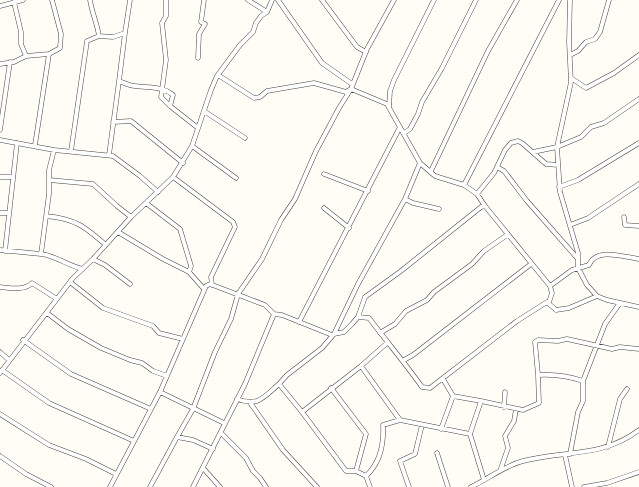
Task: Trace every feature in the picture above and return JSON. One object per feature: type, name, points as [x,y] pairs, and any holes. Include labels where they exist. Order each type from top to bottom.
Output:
[{"type":"street","points":[[0,6],[22,0]]},
{"type":"street","points":[[0,64],[26,56],[49,54],[60,48],[61,34],[52,0]]},
{"type":"street","points":[[90,0],[97,21],[99,36]]},
{"type":"street","points":[[109,155],[130,0]]},
{"type":"street","points":[[166,0],[166,16],[162,23],[166,60],[161,88],[161,97],[198,128]]},
{"type":"street","points":[[198,58],[199,34],[205,24],[201,22],[204,0]]},
{"type":"street","points":[[248,0],[268,10]]},
{"type":"street","points":[[268,10],[272,0]]},
{"type":"street","points":[[322,0],[357,47],[366,52]]},
{"type":"street","points":[[150,487],[192,409],[215,352],[231,319],[238,294],[262,259],[281,220],[295,199],[316,151],[352,87],[366,52],[394,0]]},
{"type":"street","points":[[389,109],[390,91],[394,80],[434,0]]},
{"type":"street","points":[[404,133],[410,129],[418,114],[422,102],[442,68],[476,0]]},
{"type":"street","points":[[431,171],[488,52],[517,0]]},
{"type":"street","points":[[464,185],[559,0]]},
{"type":"street","points":[[570,0],[571,78],[557,146],[559,187],[578,259],[578,268],[587,286],[597,296],[639,307]]},
{"type":"street","points":[[570,55],[578,51],[586,42],[595,39],[598,36],[608,0]]},
{"type":"street","points":[[134,442],[49,402],[1,371],[23,340],[47,313],[70,282],[131,217],[173,178],[184,163],[192,146],[218,75],[240,45],[253,32],[256,23],[268,10],[271,3],[275,1],[280,2],[322,63],[352,87],[387,104],[420,163],[436,176],[464,185],[477,194],[507,235],[550,286],[552,293],[549,302]]},
{"type":"street","points":[[12,2],[21,32],[21,44],[26,56]]},
{"type":"street","points":[[71,151],[87,41],[99,36],[113,37],[125,33]]},
{"type":"street","points":[[35,145],[49,54]]},
{"type":"street","points":[[571,78],[586,88],[614,73],[639,55]]},
{"type":"street","points":[[0,130],[10,62]]},
{"type":"street","points":[[218,75],[254,98],[260,97],[267,91],[314,83],[346,92],[352,87]]},
{"type":"street","points":[[120,81],[133,86],[161,88],[167,90],[173,95],[170,106]]},
{"type":"street","points":[[533,152],[557,146],[581,137],[591,127],[604,123],[639,99]]},
{"type":"street","points":[[204,111],[244,138]]},
{"type":"street","points":[[114,122],[132,121],[184,163]]},
{"type":"street","points":[[299,322],[400,127]]},
{"type":"street","points":[[0,140],[35,145],[54,150],[113,156],[135,172],[158,192]]},
{"type":"street","points":[[477,194],[497,167],[505,150],[511,143],[518,141],[546,164],[558,165]]},
{"type":"street","points":[[5,251],[12,177],[17,143]]},
{"type":"street","points":[[559,187],[578,180],[639,143]]},
{"type":"street","points":[[192,146],[236,178]]},
{"type":"street","points":[[41,254],[49,180],[54,150]]},
{"type":"street","points":[[251,404],[259,401],[280,384],[287,375],[322,348],[333,335],[358,284],[404,199],[420,163]]},
{"type":"street","points":[[497,167],[504,171],[527,201],[578,259]]},
{"type":"street","points":[[324,174],[368,190]]},
{"type":"street","points":[[0,177],[12,177]]},
{"type":"street","points":[[173,178],[233,222],[235,227],[211,276],[212,285]]},
{"type":"street","points":[[49,180],[93,184],[131,217]]},
{"type":"street","points":[[570,225],[588,218],[639,184]]},
{"type":"street","points":[[404,199],[439,209]]},
{"type":"street","points":[[146,202],[180,229],[191,266],[189,272]]},
{"type":"street","points":[[110,487],[160,392],[204,289],[208,285],[212,285],[228,293],[238,294],[265,305],[274,314],[282,315],[333,335],[344,332],[358,317],[365,297],[401,271],[477,210],[485,206]]},
{"type":"street","points":[[324,208],[349,228]]},
{"type":"street","points":[[0,213],[9,213]]},
{"type":"street","points":[[46,216],[64,218],[85,226],[106,244]]},
{"type":"street","points":[[624,218],[625,225],[639,226]]},
{"type":"street","points":[[118,232],[163,259],[189,272],[204,289]]},
{"type":"street","points":[[380,333],[395,324],[406,311],[427,300],[434,292],[472,264],[484,250],[507,235]]},
{"type":"street","points":[[0,250],[52,255],[73,267],[83,269]]},
{"type":"street","points":[[550,286],[578,268],[589,265],[591,259],[600,254],[639,259]]},
{"type":"street","points":[[93,259],[105,265],[130,284]]},
{"type":"street","points":[[404,360],[414,355],[531,264]]},
{"type":"street","points":[[70,282],[103,308],[153,326],[159,333],[183,339]]},
{"type":"street","points":[[0,287],[29,287],[32,283],[57,299]]},
{"type":"street","points":[[549,302],[556,310],[567,309],[597,296]]},
{"type":"street","points":[[358,317],[370,318],[387,343],[404,360],[424,388],[432,388],[531,311],[546,302],[549,302]]},
{"type":"street","points":[[572,487],[568,454],[578,412],[583,401],[583,381],[605,324],[620,303]]},
{"type":"street","points":[[47,313],[68,329],[101,348],[142,364],[153,372],[167,376]]},
{"type":"street","points":[[193,487],[248,378],[274,314]]},
{"type":"street","points":[[443,379],[453,396],[523,410],[539,403],[538,375],[534,350],[535,342],[538,340],[558,341],[567,339],[612,349],[620,347],[639,349]]},
{"type":"street","points":[[23,340],[71,374],[151,409]]},
{"type":"street","points":[[302,412],[361,366],[387,343]]},
{"type":"street","points":[[0,352],[9,360]]},
{"type":"street","points":[[361,366],[400,420]]},
{"type":"street","points":[[538,375],[551,374],[572,377],[583,381]]},
{"type":"street","points":[[280,384],[346,471],[356,470],[366,476],[370,487]]},
{"type":"street","points":[[331,388],[366,434],[365,444],[358,458],[356,470]]},
{"type":"street","points":[[608,447],[620,398],[627,389]]},
{"type":"street","points":[[160,392],[192,409],[224,423]]},
{"type":"street","points":[[504,407],[505,392]]},
{"type":"street","points":[[441,429],[453,396]]},
{"type":"street","points":[[237,399],[251,404],[283,450],[317,487]]},
{"type":"street","points":[[481,401],[470,434],[484,480]]},
{"type":"street","points":[[500,471],[508,448],[505,436],[514,421],[516,409]]},
{"type":"street","points":[[0,414],[49,445],[86,459],[116,474]]},
{"type":"street","points":[[366,476],[376,466],[381,447],[384,425],[400,420],[470,434]]},
{"type":"street","points":[[409,487],[400,461],[415,454],[422,425]]},
{"type":"street","points":[[471,487],[522,461],[545,456],[568,454],[608,447],[623,441],[639,430]]},
{"type":"street","points":[[221,433],[246,458],[253,471],[266,487]]},
{"type":"street","points":[[177,437],[193,440],[213,449]]},
{"type":"street","points":[[437,453],[448,487]]},
{"type":"street","points":[[0,456],[26,474],[51,487]]},
{"type":"street","points":[[203,468],[220,487]]},
{"type":"street","points":[[584,487],[606,483],[639,472]]}]
